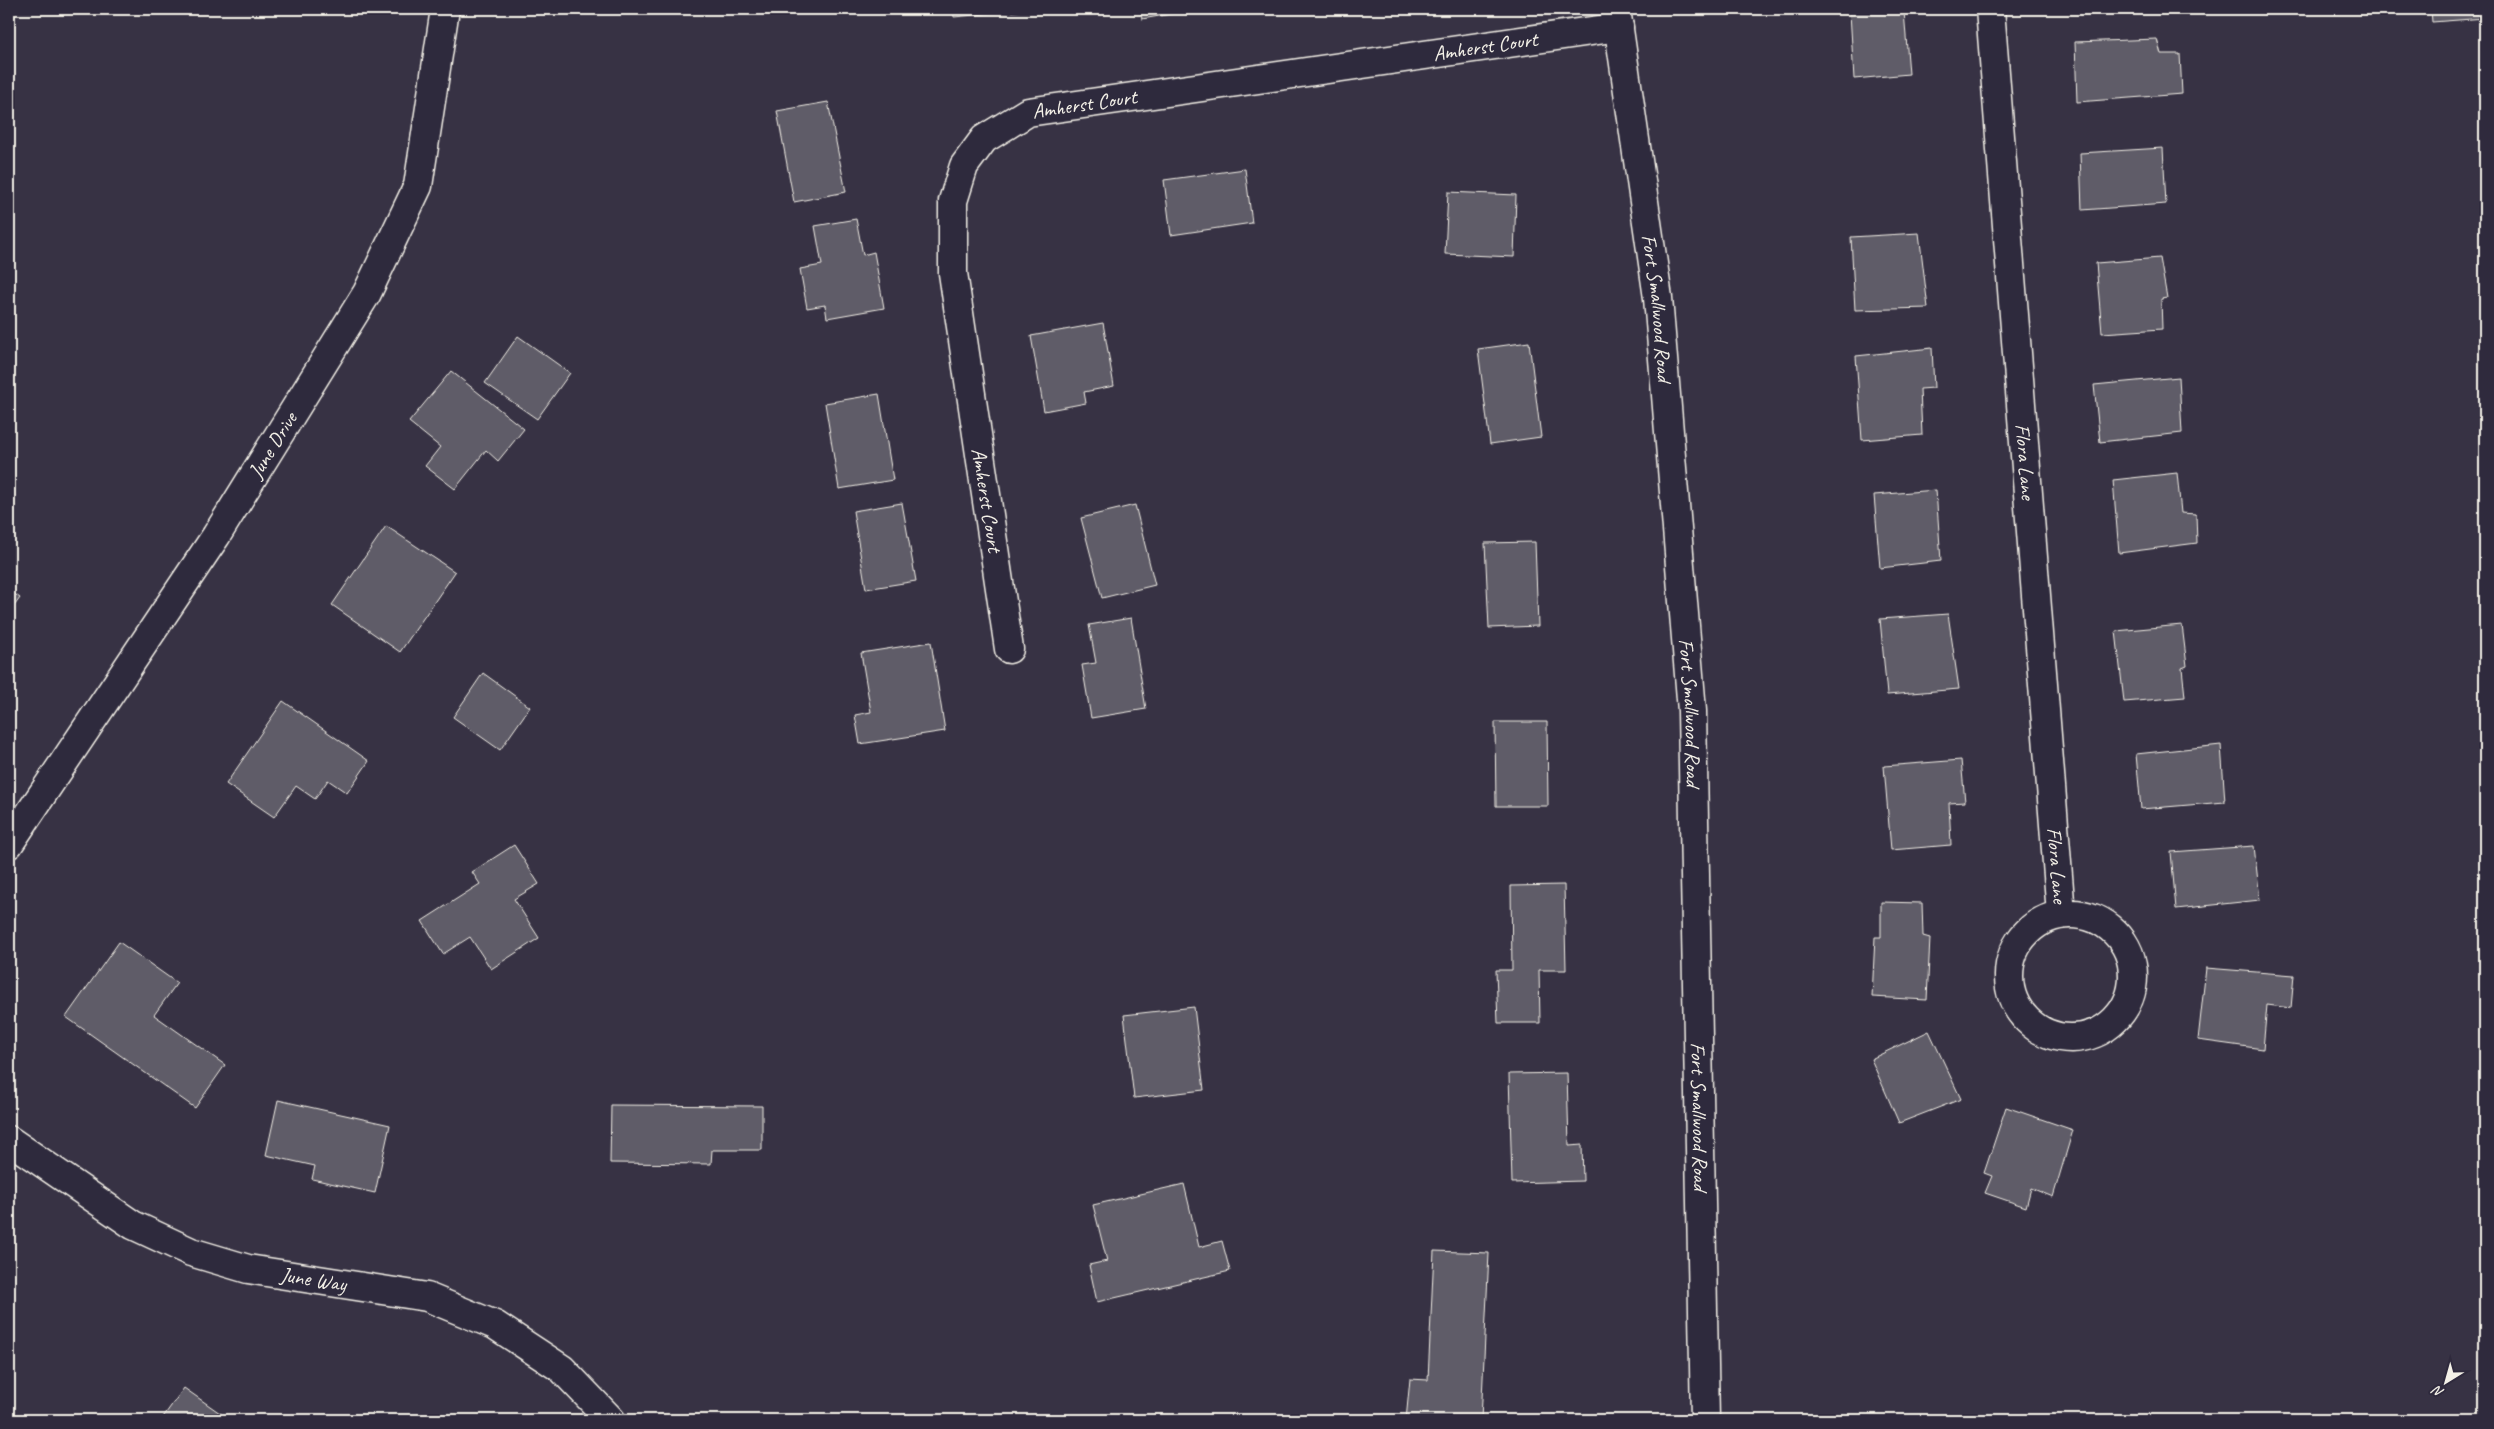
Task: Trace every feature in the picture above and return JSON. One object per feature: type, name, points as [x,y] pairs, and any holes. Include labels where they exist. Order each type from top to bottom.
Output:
[{"type":"street","name":"June Drive","points":[[9,844],[216,536],[367,294],[418,186],[444,9]]},
{"type":"street","name":"Flora Lane","points":[[1990,9],[2061,914]]},
{"type":"street","name":"Amherst Court","points":[[1009,649],[952,273],[953,201],[964,166],[984,139],[1028,112],[1618,18]]},
{"type":"street","name":"Fort Smallwood Road","points":[[1618,18],[1658,298],[1692,711],[1705,1420]]},
{"type":"street","name":"Flora Lane","points":[[2061,914],[2090,917],[2110,927],[2130,955],[2134,979],[2129,1001],[2113,1023],[2089,1036],[2067,1039],[2038,1030],[2022,1015],[2011,996],[2008,982],[2010,961],[2019,940],[2034,925],[2061,914]]},
{"type":"street","name":"June Way","points":[[9,1140],[133,1225],[191,1252],[248,1269],[426,1297],[495,1325],[562,1369],[611,1420]]},
{"type":"building","points":[[953,9],[1036,9],[954,17]]},
{"type":"building","points":[[1140,9],[1200,9],[1142,19]]},
{"type":"building","points":[[1855,9],[1898,9],[1898,11],[1904,11],[1909,74],[1854,79],[1850,13],[1855,12]]},
{"type":"building","points":[[2431,9],[2485,9],[2485,18],[2432,22]]},
{"type":"building","points":[[2157,39],[2161,54],[2180,54],[2182,94],[2077,102],[2075,42]]},
{"type":"building","points":[[828,102],[846,192],[794,202],[777,111]]},
{"type":"building","points":[[2163,148],[2166,204],[2082,210],[2080,153]]},
{"type":"building","points":[[1245,169],[1252,223],[1171,235],[1164,180]]},
{"type":"building","points":[[1448,192],[1516,195],[1514,257],[1445,254]]},
{"type":"building","points":[[856,219],[863,255],[874,252],[884,308],[827,318],[825,305],[807,308],[800,269],[822,265],[815,226]]},
{"type":"building","points":[[1919,233],[1928,308],[1855,310],[1851,237]]},
{"type":"building","points":[[2160,258],[2167,298],[2161,299],[2162,329],[2102,333],[2096,263]]},
{"type":"building","points":[[1103,323],[1114,386],[1084,392],[1086,403],[1044,411],[1031,336]]},
{"type":"building","points":[[518,336],[570,373],[537,419],[485,383]]},
{"type":"building","points":[[1529,342],[1541,437],[1490,444],[1478,349]]},
{"type":"building","points":[[1932,348],[1934,388],[1920,389],[1922,435],[1862,440],[1856,356]]},
{"type":"building","points":[[451,371],[524,429],[498,461],[486,450],[455,489],[425,466],[440,447],[409,422]]},
{"type":"building","points":[[2179,377],[2182,433],[2100,442],[2094,385]]},
{"type":"building","points":[[879,394],[893,480],[839,489],[825,403]]},
{"type":"building","points":[[2177,473],[2181,513],[2196,514],[2197,543],[2119,553],[2113,480]]},
{"type":"building","points":[[1936,490],[1941,561],[1880,568],[1874,495]]},
{"type":"building","points":[[902,503],[916,581],[866,589],[853,511]]},
{"type":"building","points":[[1135,505],[1155,585],[1102,598],[1081,518]]},
{"type":"building","points":[[386,526],[455,572],[400,652],[332,605]]},
{"type":"building","points":[[1535,542],[1538,626],[1489,628],[1485,543]]},
{"type":"building","points":[[9,590],[20,598],[9,613]]},
{"type":"building","points":[[1948,614],[1959,689],[1887,695],[1880,619]]},
{"type":"building","points":[[1131,618],[1146,709],[1091,718],[1082,665],[1096,663],[1089,625]]},
{"type":"building","points":[[2182,625],[2187,666],[2182,668],[2185,697],[2124,702],[2116,631]]},
{"type":"building","points":[[931,642],[945,731],[860,744],[855,715],[871,712],[861,653]]},
{"type":"building","points":[[483,673],[530,707],[500,750],[453,717]]},
{"type":"building","points":[[283,701],[369,761],[347,793],[328,780],[315,799],[296,786],[274,817],[226,784]]},
{"type":"building","points":[[1495,722],[1547,722],[1548,806],[1496,806]]},
{"type":"building","points":[[2221,745],[2225,802],[2141,809],[2136,754]]},
{"type":"building","points":[[1961,760],[1965,802],[1949,803],[1951,845],[1891,850],[1884,766]]},
{"type":"building","points":[[514,845],[539,884],[514,899],[539,938],[491,969],[470,937],[443,954],[422,921],[480,884],[472,872]]},
{"type":"building","points":[[2254,846],[2260,900],[2176,909],[2171,852]]},
{"type":"building","points":[[1564,885],[1566,970],[1539,970],[1540,1023],[1498,1023],[1496,970],[1512,970],[1511,886]]},
{"type":"building","points":[[1881,902],[1922,903],[1923,936],[1930,938],[1927,1000],[1872,997],[1875,937],[1881,937]]},
{"type":"building","points":[[119,942],[177,983],[154,1015],[225,1065],[195,1108],[66,1017]]},
{"type":"building","points":[[2206,968],[2294,975],[2291,1008],[2267,1005],[2263,1049],[2198,1040]]},
{"type":"building","points":[[1194,1007],[1204,1090],[1134,1098],[1124,1015]]},
{"type":"building","points":[[1929,1031],[1961,1099],[1899,1123],[1871,1059]]},
{"type":"building","points":[[1567,1073],[1569,1146],[1582,1145],[1583,1181],[1512,1183],[1509,1074]]},
{"type":"building","points":[[278,1100],[390,1125],[375,1193],[312,1179],[315,1166],[266,1155]]},
{"type":"building","points":[[611,1105],[762,1106],[762,1150],[712,1150],[711,1164],[610,1163]]},
{"type":"building","points":[[2006,1107],[2073,1130],[2053,1197],[2031,1188],[2026,1207],[1985,1193],[1992,1176],[1984,1173]]},
{"type":"building","points":[[1184,1184],[1199,1247],[1222,1241],[1230,1271],[1097,1302],[1089,1265],[1107,1261],[1093,1205]]},
{"type":"building","points":[[1434,1251],[1489,1253],[1481,1420],[1406,1420],[1410,1379],[1428,1380]]},
{"type":"building","points":[[184,1388],[230,1420],[161,1420]]}]
